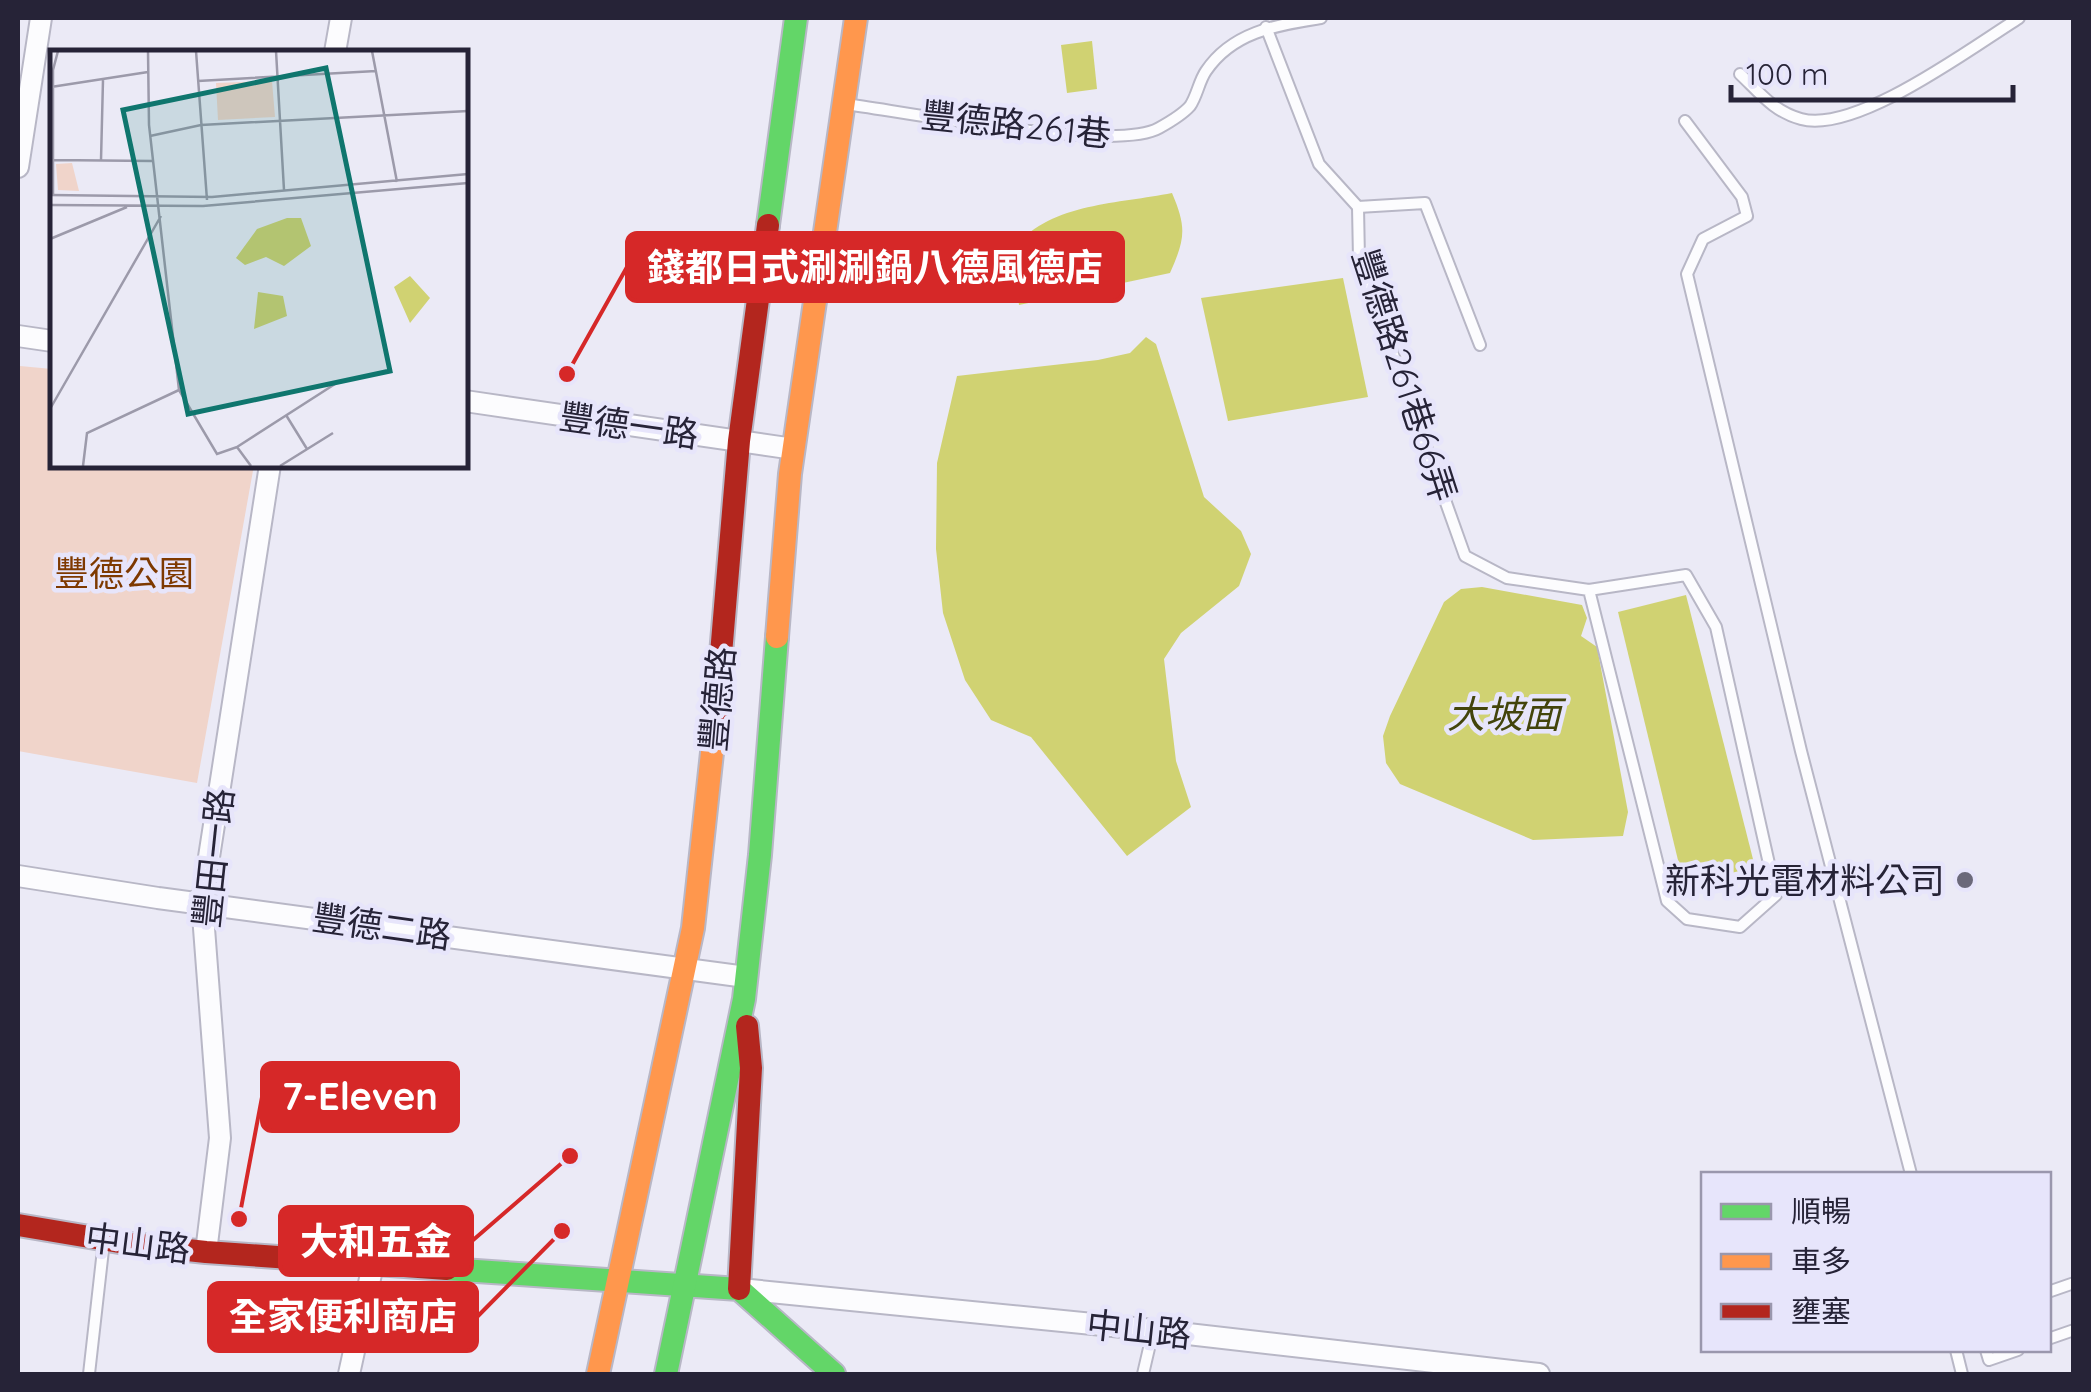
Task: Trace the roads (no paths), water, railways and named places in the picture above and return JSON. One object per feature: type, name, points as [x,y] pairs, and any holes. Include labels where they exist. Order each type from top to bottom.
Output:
[{"type":"main road","name":"豐德路","points":[[598,1374],[686,966],[709,798],[739,441],[796,18]]},
{"type":"main road","name":"豐德路","points":[[666,1374],[745,988],[794,449],[856,18]]},
{"type":"main road","points":[[745,988],[751,1068],[739,1290],[834,1374]]},
{"type":"main road","name":"中山路","points":[[18,1224],[104,1240],[206,1252],[739,1290]]},
{"type":"street","points":[[18,166],[41,18]]},
{"type":"street","points":[[335,50],[340,18]]},
{"type":"street","points":[[18,336],[50,341]]},
{"type":"street","name":"豐德一路","points":[[468,401],[794,449]]},
{"type":"street","name":"豐田一路","points":[[206,1252],[220,1138],[202,902],[270,468]]},
{"type":"street","name":"豐德二路","points":[[18,876],[686,966],[745,988]]},
{"type":"street","points":[[349,1374],[372,1264]]},
{"type":"street","name":"中山路","points":[[739,1290],[1153,1330],[1412,1367],[1525,1374]]},
{"type":"lane","name":"豐德路261巷","points":[[844,104],[1042,132],[1125,137],[1155,131],[1189,107],[1207,69],[1238,40],[1266,27],[1321,18]]},
{"type":"lane","points":[[1740,74],[1774,108],[1797,118],[1830,121],[1890,98],[2019,18]]},
{"type":"lane","name":"豐德路261巷66弄","points":[[1266,27],[1319,164],[1358,208],[1359,259],[1465,556],[1506,578],[1589,590],[1686,575],[1716,627],[1776,895],[1740,927],[1687,919],[1667,901],[1589,590]]},
{"type":"lane","points":[[1685,121],[1742,197],[1747,216],[1703,240],[1688,274],[1801,751],[1909,1172]]},
{"type":"lane","points":[[1358,208],[1425,203],[1480,345]]},
{"type":"lane","points":[[88,1374],[104,1240]]},
{"type":"lane","points":[[1143,1374],[1153,1330]]},
{"type":"lane","points":[[1987,1352],[1989,1360],[2012,1352]]},
{"type":"water","points":[[1092,41],[1097,89],[1067,93],[1061,45]]},
{"type":"water","points":[[1172,193],[1182,233],[1170,273],[1019,305],[1012,251],[1026,235],[1063,214]]},
{"type":"water","points":[[1343,278],[1368,397],[1228,421],[1201,298]]},
{"type":"water","points":[[1146,337],[1156,344],[1204,497],[1241,531],[1251,554],[1239,586],[1181,633],[1164,659],[1176,761],[1191,807],[1127,856],[1031,737],[991,720],[965,680],[943,613],[936,549],[937,463],[957,376],[1098,360],[1130,353]]},
{"type":"water","name":"大坡面","points":[[1482,587],[1582,605],[1587,618],[1581,636],[1597,647],[1628,812],[1623,836],[1533,840],[1400,784],[1386,763],[1383,736],[1390,716],[1444,602],[1461,589]]},
{"type":"water","name":"大坡面","points":[[1686,595],[1755,867],[1684,885],[1618,612]]},
{"type":"place","name":"錢都日式涮涮鍋八德風德店","points":[[567,374]]},
{"type":"place","name":"新科光電材料公司","points":[[1965,880]]},
{"type":"place","name":"大和五金","points":[[570,1156]]},
{"type":"place","name":"7-Eleven","points":[[239,1219]]},
{"type":"place","name":"全家便利商店","points":[[562,1231]]},
{"type":"park label","name":"豐德公園","points":[[124,573]]}]
